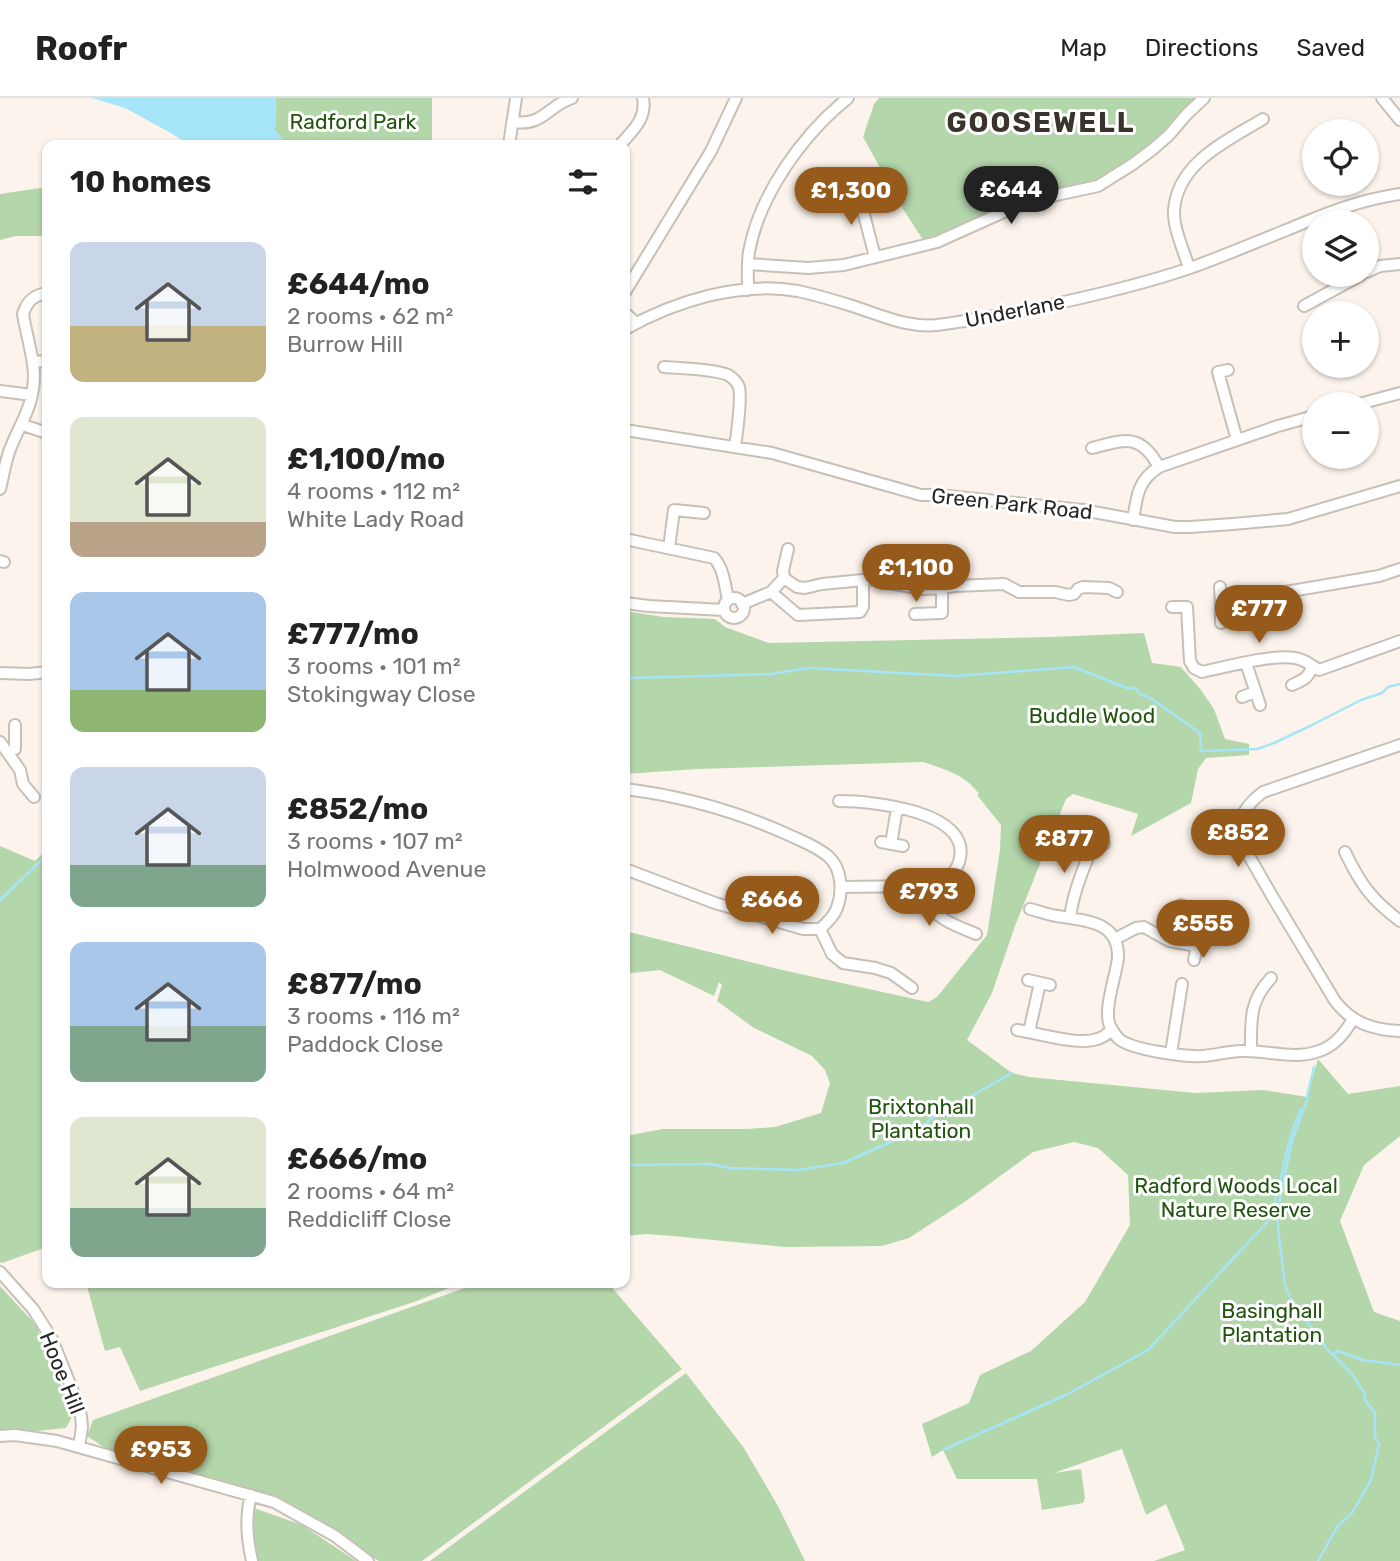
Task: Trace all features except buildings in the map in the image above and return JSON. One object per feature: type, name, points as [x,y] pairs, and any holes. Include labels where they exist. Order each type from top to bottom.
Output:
[{"type":"street","points":[[510,140],[516,98]]},
{"type":"street","points":[[513,122],[533,122],[572,98]]},
{"type":"street","points":[[624,140],[641,120],[645,106],[643,98]]},
{"type":"street","points":[[630,283],[711,151],[736,98]]},
{"type":"street","points":[[748,290],[750,249],[757,225],[777,182],[810,132],[848,98]]},
{"type":"street","points":[[748,264],[808,268],[844,265],[937,242],[1017,206],[1098,186],[1133,164],[1170,135],[1204,98]]},
{"type":"street","points":[[1382,98],[1400,120]]},
{"type":"street","points":[[1189,268],[1174,211],[1179,189],[1190,170],[1203,156],[1246,124],[1263,119]]},
{"type":"street","points":[[841,189],[863,211],[875,257]]},
{"type":"street","name":"Underlane","points":[[630,326],[657,312],[707,296],[776,289],[797,291],[914,325],[960,322],[1062,302],[1189,268],[1337,209],[1376,197],[1400,194]]},
{"type":"street","points":[[1379,266],[1400,264]]},
{"type":"street","points":[[1313,301],[1339,287]]},
{"type":"street","points":[[0,489],[9,452],[23,425],[32,395],[33,362],[23,314],[30,300],[42,294]]},
{"type":"street","points":[[630,318],[636,323]]},
{"type":"street","points":[[33,362],[42,361]]},
{"type":"street","points":[[664,366],[677,363],[727,374],[734,379],[739,395],[736,447]]},
{"type":"street","points":[[1217,373],[1237,440]]},
{"type":"street","points":[[0,391],[32,395]]},
{"type":"street","points":[[1379,399],[1400,393]]},
{"type":"street","points":[[1133,520],[1136,497],[1142,482],[1158,467],[1302,419]]},
{"type":"street","points":[[23,425],[42,431]]},
{"type":"street","name":"Green Park Road","points":[[630,431],[772,453],[921,495],[1083,510],[1189,527],[1288,519],[1400,486]]},
{"type":"street","points":[[1099,444],[1132,441],[1152,454],[1158,467]]},
{"type":"street","points":[[662,508],[704,513]]},
{"type":"street","points":[[668,548],[674,510]]},
{"type":"street","points":[[630,540],[715,558],[723,574],[726,605],[729,617],[736,618],[743,610],[737,599],[726,605],[649,606],[630,604]]},
{"type":"street","points":[[788,549],[784,578],[797,587],[876,579],[923,589],[1004,584],[1019,592],[1055,592],[1069,595],[1083,587],[1109,588],[1117,592]]},
{"type":"street","points":[[1221,603],[1379,576],[1400,569]]},
{"type":"street","points":[[742,604],[771,592],[784,578]]},
{"type":"street","points":[[771,592],[798,615],[860,612],[863,607],[863,580]]},
{"type":"street","points":[[1220,587],[1221,623]]},
{"type":"street","points":[[915,614],[942,619],[942,589]]},
{"type":"street","points":[[1172,607],[1187,607],[1190,661],[1194,668],[1202,672],[1246,663],[1296,658],[1319,670],[1400,641]]},
{"type":"street","points":[[1246,663],[1260,705]]},
{"type":"street","points":[[1292,685],[1305,680],[1312,666]]},
{"type":"street","points":[[0,687],[1,673],[42,673]]},
{"type":"street","points":[[1242,697],[1255,692]]},
{"type":"street","points":[[0,740],[15,744],[15,725]]},
{"type":"street","points":[[0,740],[20,770],[23,783],[34,797]]},
{"type":"street","points":[[1400,746],[1263,792],[1244,810],[1239,833],[1254,865],[1335,1001],[1362,1024],[1376,1029],[1400,1031]]},
{"type":"street","points":[[630,790],[702,803],[743,816],[816,848],[831,859],[839,875],[841,887],[837,909],[830,920],[821,929],[803,929],[715,903],[630,871]]},
{"type":"street","points":[[841,887],[926,886],[940,883],[950,877],[958,867],[961,856],[960,842],[942,822],[864,801],[843,805]]},
{"type":"street","points":[[897,808],[886,843],[903,846]]},
{"type":"street","points":[[1070,918],[1071,903],[1094,841]]},
{"type":"street","points":[[1345,852],[1356,876],[1374,900],[1400,921]]},
{"type":"street","points":[[926,886],[928,902],[934,912],[948,922],[964,924],[976,934]]},
{"type":"street","points":[[1041,899],[1034,910],[1086,920],[1107,930],[1115,939],[1118,958],[1107,1016],[1112,1030],[1130,1045],[1204,1056],[1238,1051],[1308,1055],[1335,1042],[1344,1034],[1353,1019]]},
{"type":"street","points":[[1181,905],[1198,909],[1200,929],[1194,960]]},
{"type":"street","points":[[1115,939],[1144,927],[1169,941],[1197,946]]},
{"type":"street","points":[[821,929],[832,954],[843,963],[891,973],[912,988]]},
{"type":"street","points":[[1028,980],[1045,984],[1029,1032]]},
{"type":"street","points":[[1251,1051],[1251,1015],[1265,980]]},
{"type":"street","points":[[1171,1053],[1185,990]]},
{"type":"street","points":[[1017,1030],[1088,1041],[1099,1039],[1112,1030]]},
{"type":"street","name":"Hooe Hill","points":[[0,1272],[33,1309],[52,1339],[81,1416],[79,1447]]},
{"type":"street","points":[[0,1436],[15,1435],[57,1441],[274,1502],[335,1536],[368,1561]]},
{"type":"street","points":[[251,1495],[247,1510],[247,1530],[252,1561]]},
{"type":"green space","name":"Radford Park","points":[[276,98],[432,98],[432,140],[283,140],[275,130]]},
{"type":"green space","points":[[879,98],[1200,98],[1169,131],[1146,150],[1097,183],[947,236],[923,240],[863,137],[874,104]]},
{"type":"green space","points":[[42,188],[42,236],[16,236],[0,240],[0,194]]},
{"type":"green space","name":"Radford Woods Local Nature Reserve","points":[[630,612],[664,617],[715,619],[725,627],[769,643],[1144,633],[1152,663],[1181,667],[1214,709],[1225,739],[1249,744],[1249,755],[1206,758],[1198,769],[1191,803],[1131,836],[1138,814],[1073,794],[1066,799],[1015,926],[992,993],[967,1040],[1012,1073],[1029,1077],[1195,1093],[1263,1090],[1307,1097],[1318,1059],[1348,1094],[1400,1086],[1400,1136],[1364,1165],[1340,1221],[1374,1312],[1400,1321],[1400,1561],[1154,1561],[1185,1550],[1166,1504],[1146,1515],[1122,1449],[1054,1473],[1081,1469],[1085,1498],[1083,1503],[1042,1510],[1037,1479],[957,1479],[943,1450],[932,1457],[922,1424],[969,1403],[980,1375],[1031,1351],[1085,1302],[1130,1225],[1128,1175],[1098,1148],[1074,1142],[1033,1152],[909,1238],[882,1246],[784,1247],[673,1236],[630,1236],[630,1135],[663,1129],[775,1127],[821,1113],[830,1083],[825,1070],[812,1056],[754,1028],[717,1001],[722,985],[719,982],[714,996],[660,970],[630,972],[630,932],[928,1002],[937,997],[987,935],[1000,850],[1001,825],[977,795],[979,794],[974,787],[954,774],[923,762],[630,774]]},
{"type":"green space","points":[[0,846],[35,861],[42,854],[42,1249],[0,1262]]},
{"type":"green space","points":[[0,1286],[36,1325],[73,1415],[66,1428],[37,1431],[0,1430]]},
{"type":"green space","points":[[87,1288],[449,1288],[417,1301],[140,1391],[120,1347],[105,1351]]},
{"type":"green space","points":[[465,1288],[612,1288],[682,1369],[422,1561],[379,1561],[274,1499],[114,1454],[87,1436],[93,1420]]},
{"type":"green space","points":[[686,1373],[744,1448],[779,1508],[805,1561],[430,1561]]},
{"type":"green space","points":[[254,1508],[302,1525],[356,1561],[258,1561],[253,1544]]},
{"type":"water","points":[[92,98],[276,98],[275,130],[283,140],[182,140],[125,108]]},
{"type":"waterway","points":[[630,678],[770,674],[809,668],[956,676],[1074,667],[1127,688],[1135,688],[1140,694],[1152,699],[1200,733],[1201,751],[1257,749],[1361,700],[1382,693],[1388,687],[1400,684]]},
{"type":"waterway","points":[[0,900],[42,860]]},
{"type":"waterway","points":[[1307,1097],[1314,1067]]},
{"type":"waterway","points":[[630,1165],[711,1164],[729,1168],[798,1170],[843,1163],[913,1132],[934,1117],[1012,1073]]},
{"type":"waterway","points":[[1308,1097],[1292,1141],[1277,1213],[1285,1285],[1290,1298],[1327,1349],[1352,1374],[1364,1393],[1365,1400],[1375,1413],[1375,1437],[1379,1444],[1371,1480],[1352,1513],[1337,1527],[1318,1561]]},
{"type":"waterway","points":[[1280,1183],[1291,1136],[1301,1109]]},
{"type":"waterway","points":[[943,1450],[1068,1394],[1148,1350],[1271,1218],[1278,1187]]},
{"type":"waterway","points":[[1333,1354],[1338,1351],[1363,1360],[1400,1365]]},
{"type":"district","name":"GOOSEWELL","points":[[1041,122]]},
{"type":"park label","name":"Buddle Wood","points":[[1092,716]]},
{"type":"park label","name":"Brixtonhall Plantation","points":[[921,1119]]},
{"type":"park label","name":"Basinghall Plantation","points":[[1272,1323]]}]
